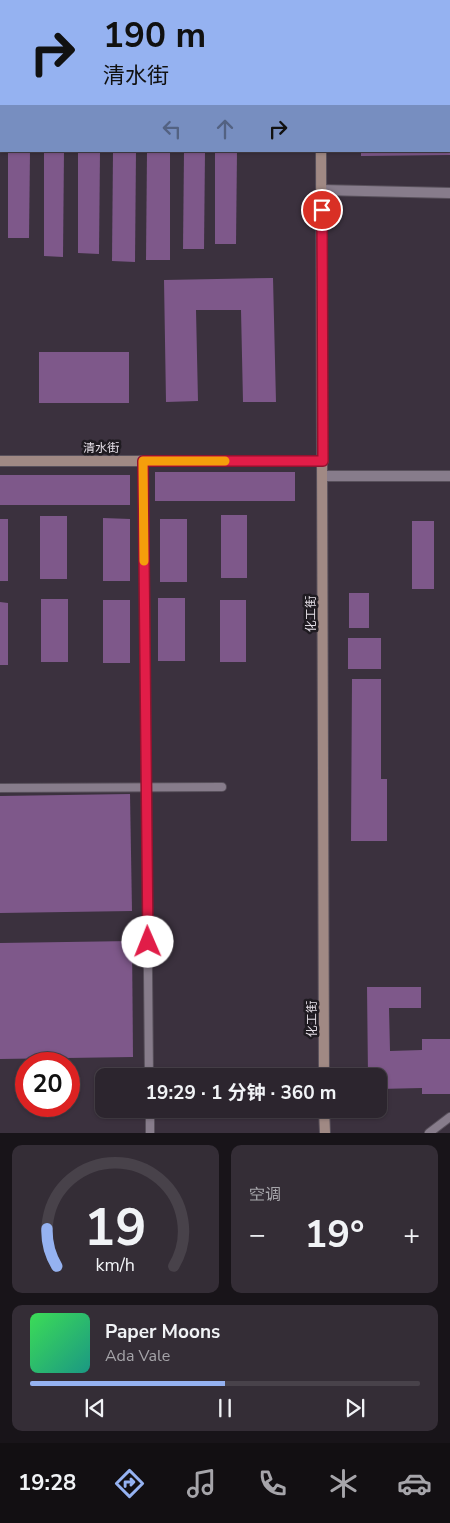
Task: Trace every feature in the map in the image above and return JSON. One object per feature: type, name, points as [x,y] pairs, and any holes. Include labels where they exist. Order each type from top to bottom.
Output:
[{"type":"street","name":"化工街","points":[[322,152],[324,1068]]},
{"type":"street","points":[[322,190],[450,193]]},
{"type":"street","name":"清水街","points":[[0,461],[323,461]]},
{"type":"street","points":[[323,476],[450,476]]},
{"type":"street","points":[[324,1118],[324,1133]]},
{"type":"lane","points":[[143,461],[150,1068]]},
{"type":"lane","points":[[0,788],[222,787]]},
{"type":"lane","points":[[429,1133],[450,1117]]},
{"type":"lane","points":[[150,1118],[150,1133]]},
{"type":"building","points":[[8,152],[30,152],[29,238],[8,238]]},
{"type":"building","points":[[44,152],[64,152],[63,257],[44,256]]},
{"type":"building","points":[[78,152],[100,152],[99,254],[78,253]]},
{"type":"building","points":[[113,152],[136,152],[135,262],[112,261]]},
{"type":"building","points":[[147,152],[170,152],[170,260],[146,260]]},
{"type":"building","points":[[184,152],[205,152],[204,249],[183,249]]},
{"type":"building","points":[[215,152],[237,152],[236,244],[215,244]]},
{"type":"building","points":[[361,152],[450,152],[450,155],[361,156]]},
{"type":"building","points":[[273,278],[276,402],[243,402],[241,310],[196,310],[198,401],[166,402],[164,280]]},
{"type":"building","points":[[39,352],[129,352],[129,403],[39,403]]},
{"type":"building","points":[[155,472],[295,472],[295,501],[155,501]]},
{"type":"building","points":[[0,475],[130,475],[130,505],[0,505]]},
{"type":"building","points":[[221,515],[247,515],[247,578],[221,578]]},
{"type":"building","points":[[40,516],[67,516],[67,579],[40,579]]},
{"type":"building","points":[[103,518],[130,519],[130,581],[103,581]]},
{"type":"building","points":[[0,519],[8,519],[8,581],[0,581]]},
{"type":"building","points":[[160,519],[187,519],[187,582],[160,582]]},
{"type":"building","points":[[412,521],[434,521],[434,589],[412,589]]},
{"type":"building","points":[[349,593],[369,593],[369,628],[349,628]]},
{"type":"building","points":[[158,598],[185,598],[185,661],[158,661]]},
{"type":"building","points":[[41,599],[68,599],[68,662],[41,662]]},
{"type":"building","points":[[103,600],[130,600],[130,663],[103,663]]},
{"type":"building","points":[[220,600],[246,600],[246,662],[220,662]]},
{"type":"building","points":[[0,602],[8,603],[8,665],[0,665]]},
{"type":"building","points":[[348,638],[381,638],[381,669],[348,669]]},
{"type":"building","points":[[352,679],[381,679],[381,779],[387,779],[387,841],[351,841]]},
{"type":"building","points":[[130,794],[132,911],[0,913],[0,796]]},
{"type":"building","points":[[132,941],[133,1057],[80,1058],[80,1052],[15,1052],[15,1059],[0,1059],[0,943]]},
{"type":"building","points":[[367,987],[421,987],[421,1008],[389,1008],[390,1051],[422,1050],[422,1039],[450,1039],[450,1094],[422,1094],[422,1088],[387,1089],[387,1068],[368,1068]]},
{"type":"slow traffic","points":[[144,561],[143,461],[225,461]]},
{"type":"route","points":[[148,942],[143,461],[323,461],[322,210]]}]
